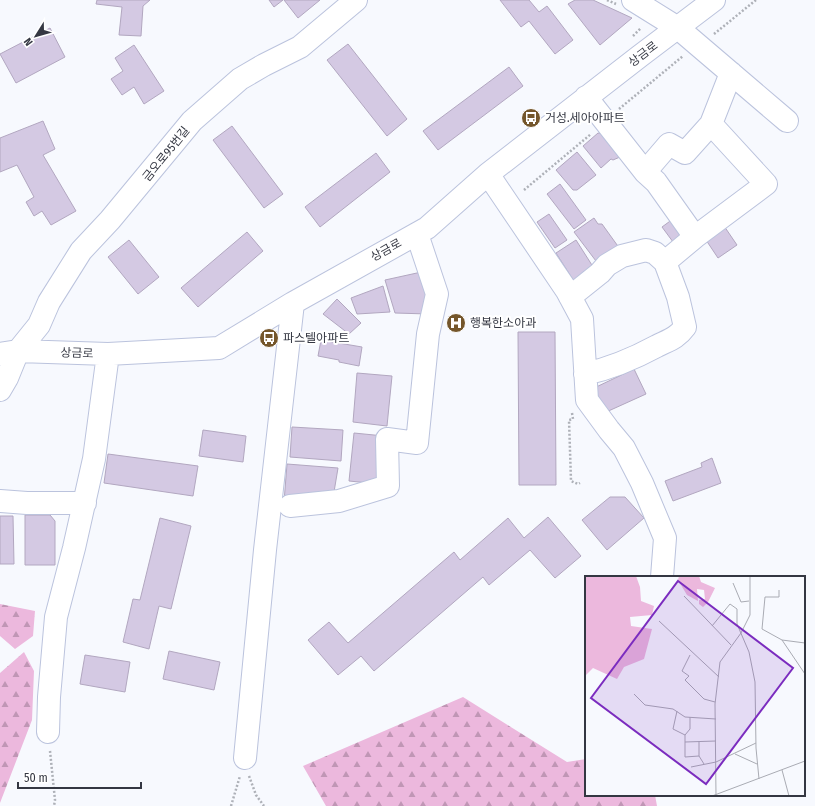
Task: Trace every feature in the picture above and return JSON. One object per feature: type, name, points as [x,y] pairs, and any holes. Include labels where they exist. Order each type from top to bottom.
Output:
[{"type":"street","name":"금오로95번길","points":[[0,390],[7,378],[9,353],[38,325],[49,302],[81,251],[115,215],[192,121],[240,79],[300,47],[356,0]]},
{"type":"street","name":"상금로","points":[[9,353],[108,354],[219,348],[293,303],[427,228],[488,174],[586,97],[714,0]]},
{"type":"street","points":[[627,4],[678,28],[787,121]]},
{"type":"street","points":[[645,172],[669,144],[685,153],[711,124],[730,73]]},
{"type":"street","points":[[586,97],[645,172],[656,182],[695,237]]},
{"type":"street","points":[[665,262],[695,237],[766,184],[711,124]]},
{"type":"street","points":[[488,174],[567,291],[582,319],[587,400],[624,448],[642,483],[665,538],[662,576]]},
{"type":"street","points":[[290,506],[339,501],[388,486],[387,440],[418,443],[428,334],[437,294],[417,234]]},
{"type":"street","points":[[570,298],[600,273],[607,265],[622,256],[646,250],[655,252],[665,262],[678,297],[685,328],[679,336],[634,358],[606,369],[585,374]]},
{"type":"street","points":[[244,760],[265,550],[293,303]]},
{"type":"street","points":[[48,732],[49,697],[56,616],[85,504],[94,459],[108,354]]},
{"type":"street","points":[[0,501],[85,504]]},
{"type":"path","points":[[607,0],[627,4]]},
{"type":"path","points":[[714,35],[756,0]]},
{"type":"path","points":[[628,41],[641,28],[641,23]]},
{"type":"path","points":[[617,111],[688,52]]},
{"type":"path","points":[[524,190],[593,132]]},
{"type":"path","points":[[48,732],[54,806]]},
{"type":"path","points":[[231,806],[244,760]]},
{"type":"path","points":[[244,760],[256,795],[264,806]]},
{"type":"green space","points":[[0,604],[35,611],[33,636],[15,649],[0,636]]},
{"type":"green space","points":[[24,652],[34,671],[32,720],[0,803],[0,673]]},
{"type":"green space","points":[[463,697],[567,762],[585,759],[585,796],[655,796],[657,806],[326,806],[303,766]]},
{"type":"building","points":[[97,0],[150,0],[143,6],[141,36],[119,35],[122,7],[96,4]]},
{"type":"building","points":[[269,0],[283,0],[274,7]]},
{"type":"building","points":[[284,0],[320,0],[298,18]]},
{"type":"building","points":[[500,0],[529,0],[539,12],[547,6],[573,40],[555,54],[529,21],[521,27]]},
{"type":"building","points":[[575,0],[593,0],[632,18],[600,45],[568,4]]},
{"type":"building","points":[[50,28],[65,57],[16,83],[0,54]]},
{"type":"building","points":[[348,44],[407,119],[387,136],[327,60]]},
{"type":"building","points":[[134,45],[164,91],[144,104],[134,87],[122,95],[111,79],[123,71],[115,58]]},
{"type":"building","points":[[509,67],[523,86],[438,150],[423,131]]},
{"type":"building","points":[[43,121],[55,149],[43,155],[76,211],[51,225],[42,211],[34,216],[26,202],[34,197],[17,165],[0,172],[0,138]]},
{"type":"building","points":[[232,126],[283,194],[264,208],[213,140]]},
{"type":"building","points":[[598,133],[604,134],[620,157],[613,160],[611,159],[601,168],[583,146]]},
{"type":"building","points":[[577,152],[596,175],[577,190],[573,190],[556,170]]},
{"type":"building","points":[[376,153],[390,172],[320,227],[305,207]]},
{"type":"building","points":[[560,184],[586,220],[574,229],[547,194]]},
{"type":"building","points":[[549,214],[567,240],[555,248],[537,222]]},
{"type":"building","points":[[677,216],[690,235],[676,246],[662,227]]},
{"type":"building","points":[[594,218],[598,224],[602,224],[620,249],[599,265],[574,232]]},
{"type":"building","points":[[722,223],[737,245],[718,258],[702,234]]},
{"type":"building","points":[[247,232],[263,251],[198,307],[181,288]]},
{"type":"building","points":[[129,240],[159,277],[138,294],[108,257]]},
{"type":"building","points":[[576,240],[597,273],[577,286],[556,253]]},
{"type":"building","points":[[426,271],[428,314],[395,313],[385,280]]},
{"type":"building","points":[[383,286],[390,312],[357,314],[351,298]]},
{"type":"building","points":[[337,299],[361,323],[349,334],[323,314]]},
{"type":"building","points":[[518,332],[555,332],[556,485],[519,485]]},
{"type":"building","points":[[321,340],[362,347],[359,366],[318,356]]},
{"type":"building","points":[[634,369],[646,394],[604,413],[592,389]]},
{"type":"building","points":[[357,373],[392,376],[387,426],[353,422]]},
{"type":"building","points":[[292,427],[343,430],[341,461],[290,457]]},
{"type":"building","points":[[203,430],[246,436],[243,462],[199,456]]},
{"type":"building","points":[[354,433],[384,436],[379,484],[349,481]]},
{"type":"building","points":[[108,454],[198,466],[193,496],[104,483]]},
{"type":"building","points":[[712,458],[721,483],[673,501],[665,481],[702,467],[701,463]]},
{"type":"building","points":[[287,464],[338,468],[333,498],[284,502]]},
{"type":"building","points":[[610,497],[625,497],[644,518],[607,550],[582,520]]},
{"type":"building","points":[[25,515],[50,515],[55,521],[55,565],[25,565]]},
{"type":"building","points":[[0,516],[13,516],[14,564],[0,564]]},
{"type":"building","points":[[548,517],[581,556],[555,578],[530,550],[489,585],[483,577],[374,671],[361,656],[338,675],[308,640],[329,622],[348,643],[454,552],[460,560],[508,518],[524,538]]},
{"type":"building","points":[[160,518],[191,526],[171,609],[159,606],[149,649],[123,642],[133,599],[140,600]]},
{"type":"building","points":[[169,651],[220,662],[214,690],[163,679]]},
{"type":"building","points":[[85,655],[130,662],[125,692],[80,684]]},
{"type":"place","name":"거성.세아아파트","points":[[531,118]]},
{"type":"place","name":"행복한소아과","points":[[456,323]]},
{"type":"place","name":"파스텔아파트","points":[[269,338]]}]
